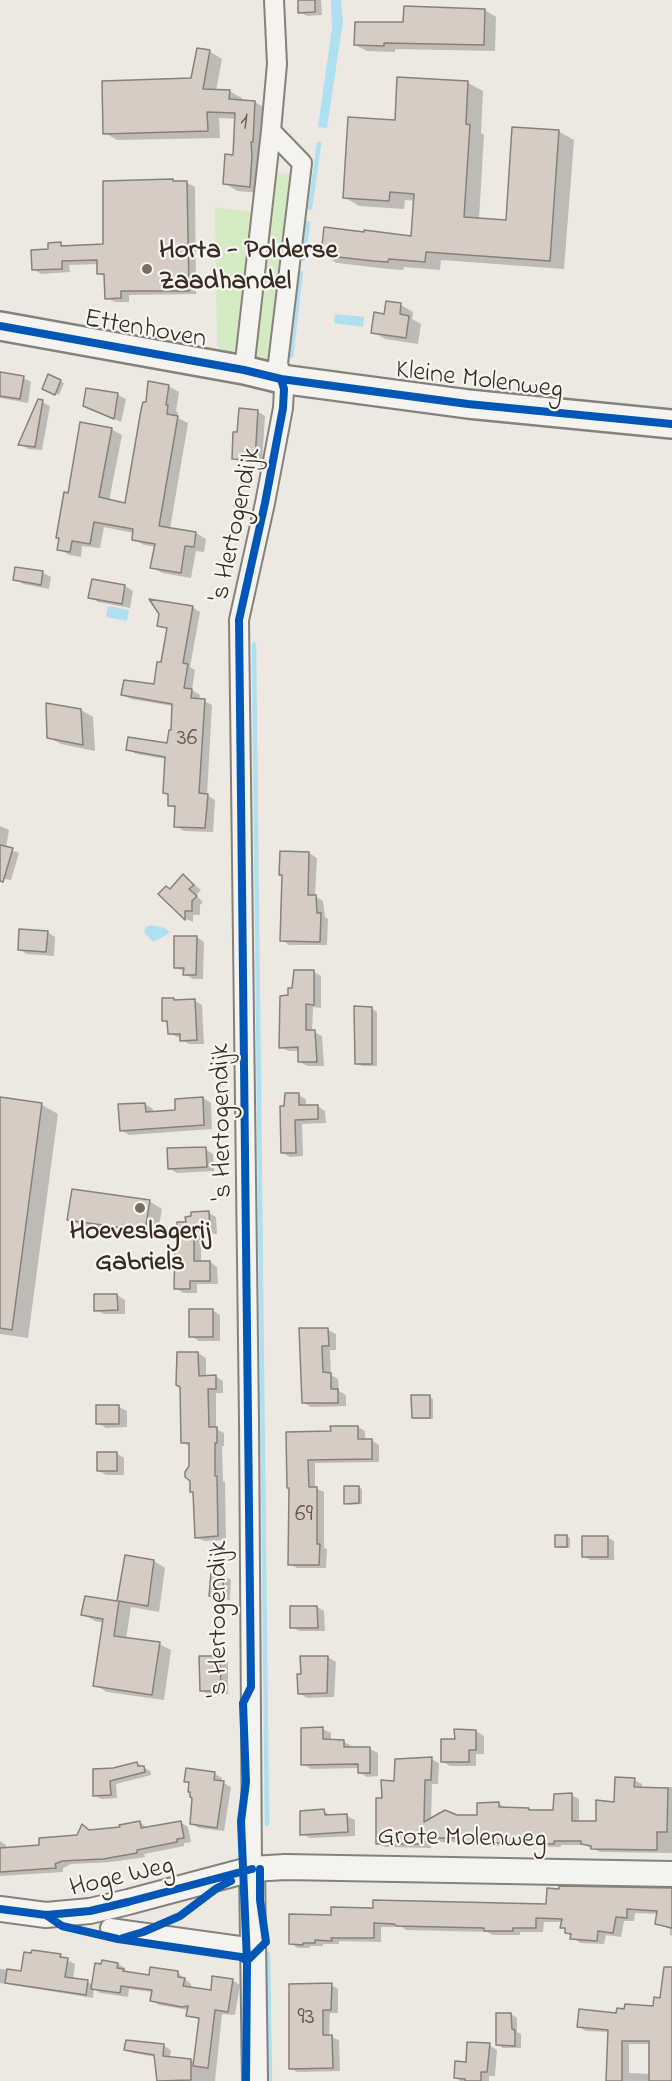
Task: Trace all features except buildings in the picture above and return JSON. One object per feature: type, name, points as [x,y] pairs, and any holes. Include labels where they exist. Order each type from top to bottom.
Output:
[{"type":"main road","name":"Ettenhoven","points":[[0,326],[244,370],[281,379]]},
{"type":"main road","name":"Kleine Molenweg","points":[[281,379],[468,404],[672,424]]},
{"type":"street","points":[[244,370],[277,64],[274,0]]},
{"type":"street","name":"'s Hertogendijk","points":[[255,2081],[239,620],[283,408],[284,388],[278,363],[302,163],[271,131]]},
{"type":"street","name":"Grote Molenweg","points":[[252,1869],[285,1867],[672,1874]]},
{"type":"street","name":"Hoge Weg","points":[[0,1909],[46,1915],[90,1911],[252,1869]]},
{"type":"street","name":"Hoge Weg","points":[[110,1928],[254,1948]]},
{"type":"green space","points":[[275,173],[295,175],[272,358],[266,363],[258,360],[254,353]]},
{"type":"green space","points":[[215,207],[255,212],[243,342],[233,353],[225,353],[217,346]]},
{"type":"water","points":[[331,0],[341,0],[343,21],[327,128],[318,127],[332,28]]},
{"type":"water","points":[[335,314],[364,317],[363,327],[334,323]]},
{"type":"water","points":[[108,606],[129,610],[127,621],[106,617]]},
{"type":"water","points":[[150,925],[165,928],[170,933],[153,942],[144,932],[145,928]]},
{"type":"waterway","points":[[310,208],[319,144]]},
{"type":"waterway","points":[[303,259],[308,223]]},
{"type":"waterway","points":[[291,356],[301,273]]},
{"type":"waterway","points":[[254,644],[267,1824]]},
{"type":"waterway","points":[[268,1954],[270,2081]]},
{"type":"cycle path","points":[[0,326],[244,370],[281,379],[468,404],[672,424]]},
{"type":"cycle path","points":[[246,2081],[247,1961],[241,1821],[246,1782],[243,1703],[251,1687],[239,620],[283,408],[284,389],[281,379]]},
{"type":"cycle path","points":[[0,1909],[46,1915],[90,1911],[252,1869]]},
{"type":"cycle path","points":[[247,1961],[266,1942],[260,1900],[260,1869]]},
{"type":"cycle path","points":[[123,1938],[180,1916],[217,1888],[231,1881]]},
{"type":"cycle path","points":[[46,1915],[62,1926],[118,1939],[241,1957],[247,1961]]},
{"type":"place","name":"Horta - Polderse Zaadhandel","points":[[147,269]]},
{"type":"place","name":"Hoeveslagerij Gabriels","points":[[140,1208]]}]
